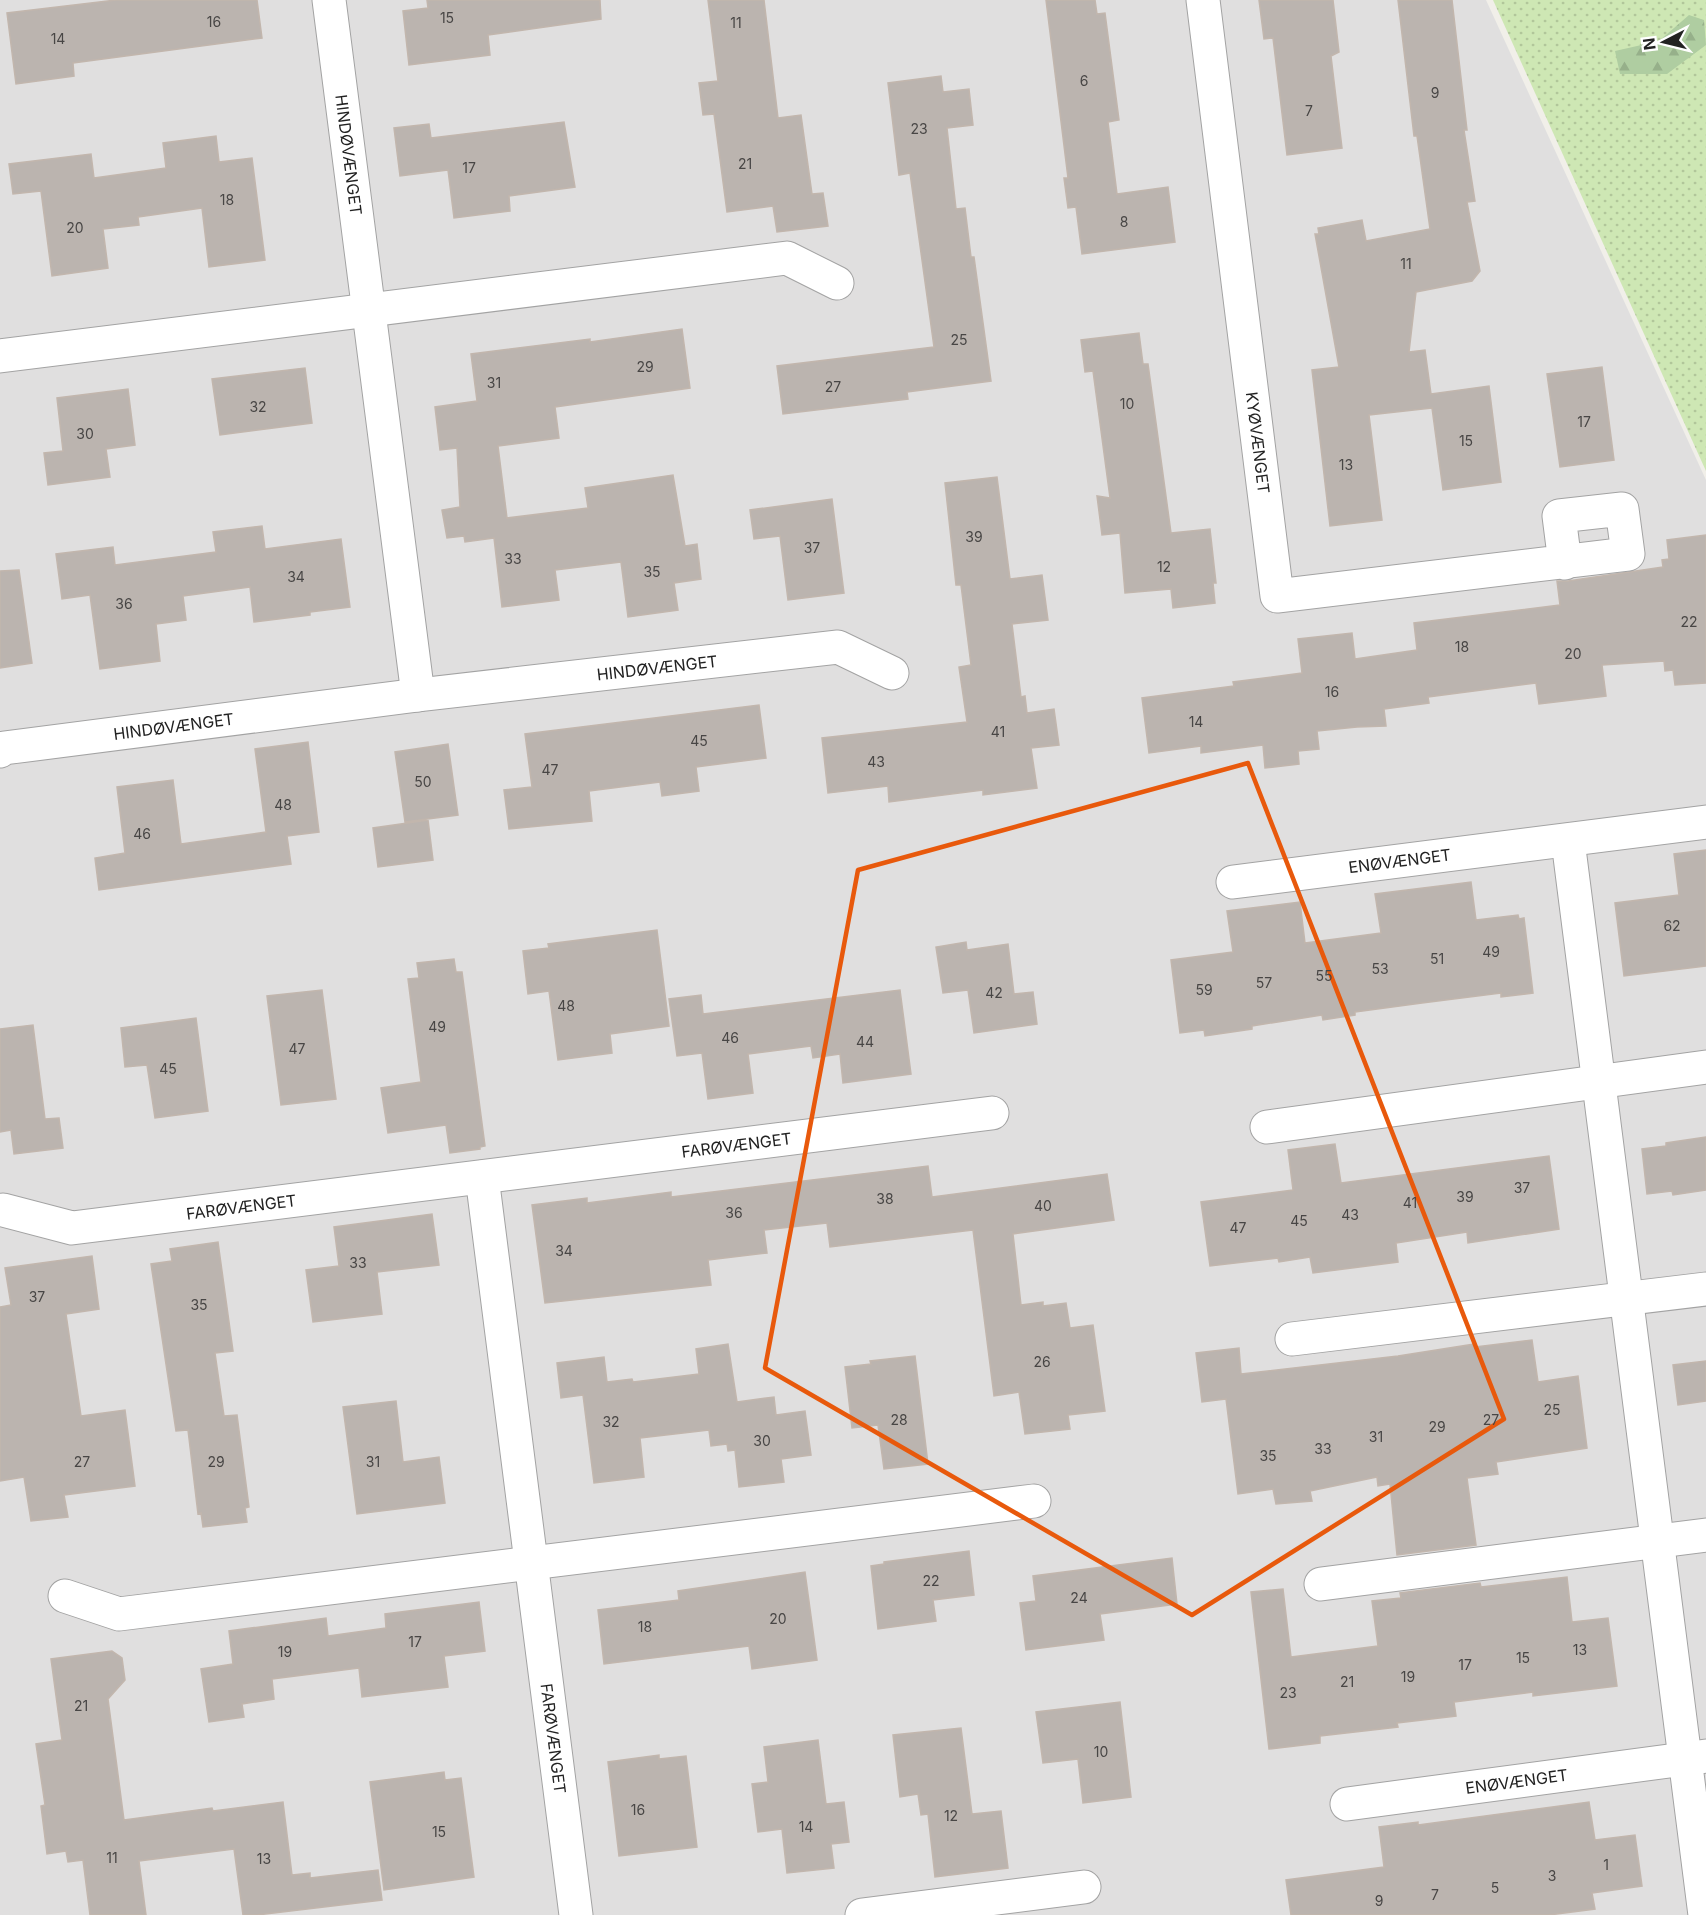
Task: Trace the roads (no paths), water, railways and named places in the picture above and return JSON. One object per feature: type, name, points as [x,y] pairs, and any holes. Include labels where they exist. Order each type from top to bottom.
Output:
[{"type":"street","name":"HINDØVÆNGET","points":[[329,0],[418,695]]},
{"type":"street","name":"KYØVÆNGET","points":[[1203,0],[1276,596],[1564,563]]},
{"type":"street","points":[[0,357],[787,258],[837,283]]},
{"type":"street","name":"HINDØVÆNGET","points":[[0,751],[4,748],[418,695],[838,647],[892,672]]},
{"type":"street","name":"ENØVÆNGET","points":[[1233,882],[1706,822]]},
{"type":"street","points":[[1568,841],[1657,1541],[1696,1757],[1705,1915]]},
{"type":"street","points":[[1267,1126],[1706,1066]]},
{"type":"street","name":"FARØVÆNGET","points":[[3,1210],[72,1228],[992,1113]]},
{"type":"street","name":"FARØVÆNGET","points":[[482,1177],[576,1915]]},
{"type":"street","points":[[1292,1339],[1706,1289]]},
{"type":"street","points":[[65,1596],[119,1614],[1034,1501]]},
{"type":"street","points":[[1321,1584],[1706,1535]]},
{"type":"street","name":"ENØVÆNGET","points":[[1347,1804],[1696,1757]]},
{"type":"street","points":[[862,1915],[1084,1887]]}]
